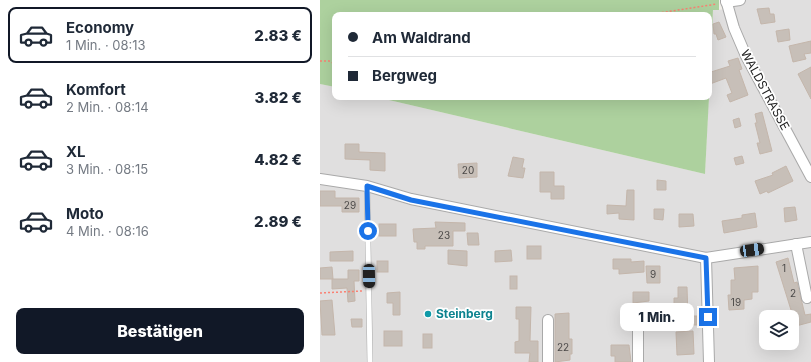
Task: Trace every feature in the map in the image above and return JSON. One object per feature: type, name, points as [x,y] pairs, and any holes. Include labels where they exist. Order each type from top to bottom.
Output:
[{"type":"street","points":[[726,1],[740,0]]},
{"type":"street","name":"WALDSTRASSE","points":[[726,1],[746,56],[811,176]]},
{"type":"street","points":[[320,179],[367,186],[411,200],[706,258],[811,242]]},
{"type":"street","points":[[796,244],[807,298]]},
{"type":"street","points":[[706,258],[709,362]]},
{"type":"street","points":[[548,320],[548,362]]},
{"type":"street","points":[[638,330],[638,362]]},
{"type":"lane","points":[[367,186],[370,291],[370,362]]},
{"type":"path","points":[[663,12],[726,1]]},
{"type":"path","points":[[320,61],[332,62]]},
{"type":"path","points":[[320,293],[370,291]]},
{"type":"shaded area","points":[[734,0],[811,0],[811,362],[320,362],[320,84],[332,86],[332,100],[389,100],[705,174],[709,100],[712,100],[713,10],[734,9]]},
{"type":"green space","points":[[320,0],[719,0],[719,10],[713,10],[712,31],[712,12],[332,12],[332,86],[320,84]]},
{"type":"green space","points":[[389,100],[709,100],[705,174]]},
{"type":"building","points":[[769,8],[770,14],[774,14],[775,22],[761,24],[757,9]]},
{"type":"building","points":[[719,22],[726,37],[718,40],[716,34],[714,34],[713,24]]},
{"type":"building","points":[[789,29],[790,40],[778,42],[776,31]]},
{"type":"building","points":[[811,41],[811,53],[804,54],[806,59],[793,62],[789,46]]},
{"type":"building","points":[[738,58],[742,69],[739,70],[748,95],[730,102],[727,95],[732,93],[726,78],[712,83],[712,72],[730,66],[728,61]]},
{"type":"building","points":[[811,67],[811,99],[798,74]]},
{"type":"building","points":[[762,112],[772,151],[760,154],[757,143],[760,143],[755,123],[757,123],[755,114]]},
{"type":"building","points":[[739,118],[741,126],[735,128],[733,120]]},
{"type":"building","points":[[345,144],[359,144],[359,152],[385,153],[385,171],[370,170],[370,160],[345,159]]},
{"type":"building","points":[[742,156],[744,163],[736,165],[734,158]]},
{"type":"building","points":[[513,157],[524,159],[522,168],[525,168],[523,178],[508,176]]},
{"type":"building","points":[[477,163],[477,177],[459,178],[458,164]]},
{"type":"building","points":[[786,166],[793,181],[768,193],[767,191],[760,194],[755,181],[773,175],[772,173]]},
{"type":"building","points":[[540,172],[554,172],[554,186],[564,186],[564,199],[551,199],[551,192],[540,192]]},
{"type":"building","points":[[657,180],[666,181],[666,190],[657,190]]},
{"type":"building","points":[[627,190],[634,190],[634,220],[619,219],[619,213],[607,214],[607,205],[626,206]]},
{"type":"building","points":[[320,191],[335,191],[335,198],[359,198],[359,212],[342,212],[342,206],[320,206]]},
{"type":"building","points":[[795,207],[797,220],[785,222],[784,208]]},
{"type":"building","points":[[654,209],[664,209],[663,220],[654,219]]},
{"type":"building","points":[[755,213],[757,227],[724,233],[722,221],[742,218],[742,215]]},
{"type":"building","points":[[679,214],[693,214],[694,226],[679,227]]},
{"type":"building","points":[[435,222],[465,223],[465,231],[453,231],[453,246],[425,246],[425,249],[417,249],[417,242],[414,242],[413,229],[436,228]]},
{"type":"building","points":[[379,224],[396,224],[396,236],[379,236]]},
{"type":"building","points":[[467,233],[478,233],[479,245],[468,245]]},
{"type":"building","points":[[527,246],[541,246],[541,259],[527,259]]},
{"type":"building","points":[[448,250],[467,251],[467,266],[448,264]]},
{"type":"building","points":[[511,250],[512,261],[495,262],[495,251]]},
{"type":"building","points":[[353,251],[353,261],[330,261],[330,252]]},
{"type":"building","points":[[788,258],[794,283],[797,282],[805,315],[811,314],[811,322],[799,325],[799,310],[791,310],[776,262]]},
{"type":"building","points":[[613,259],[631,259],[631,262],[644,261],[644,272],[619,274],[619,269],[613,269]]},
{"type":"building","points":[[377,261],[388,261],[388,272],[377,272]]},
{"type":"building","points":[[646,266],[660,266],[660,283],[647,283]]},
{"type":"building","points":[[758,266],[758,292],[752,292],[752,299],[744,300],[744,309],[729,310],[728,295],[731,295],[731,280],[735,280],[734,268]]},
{"type":"building","points":[[332,267],[333,279],[320,279],[320,268]]},
{"type":"building","points":[[348,270],[359,270],[359,281],[354,281],[355,301],[348,302],[347,288],[332,289],[332,279],[348,279]]},
{"type":"building","points":[[510,276],[517,276],[517,289],[510,289]]},
{"type":"building","points":[[678,287],[687,287],[688,318],[673,318],[674,298],[678,298]]},
{"type":"building","points":[[400,292],[400,315],[393,315],[393,303],[387,303],[387,293]]},
{"type":"building","points":[[633,292],[649,292],[649,301],[633,303]]},
{"type":"building","points":[[332,300],[335,335],[322,335],[320,301]]},
{"type":"building","points":[[516,307],[531,307],[530,341],[538,341],[538,362],[529,362],[530,353],[515,353],[515,342],[519,341],[519,319],[516,319]]},
{"type":"building","points":[[569,313],[569,339],[572,339],[572,354],[570,354],[570,360],[555,362],[555,314]]},
{"type":"building","points":[[688,316],[697,316],[697,325],[688,325]]},
{"type":"building","points":[[351,319],[362,319],[362,327],[352,327]]},
{"type":"building","points":[[384,331],[402,331],[402,346],[384,346]]},
{"type":"building","points":[[693,331],[694,354],[677,355],[676,332]]},
{"type":"building","points":[[423,334],[432,334],[432,348],[423,348]]},
{"type":"building","points":[[611,345],[629,345],[631,362],[615,362],[615,356],[611,356]]},
{"type":"place","name":"Steinberg","points":[[428,314]]},
{"type":"route","points":[[368,231],[367,186],[411,200],[706,258],[708,317]]}]
